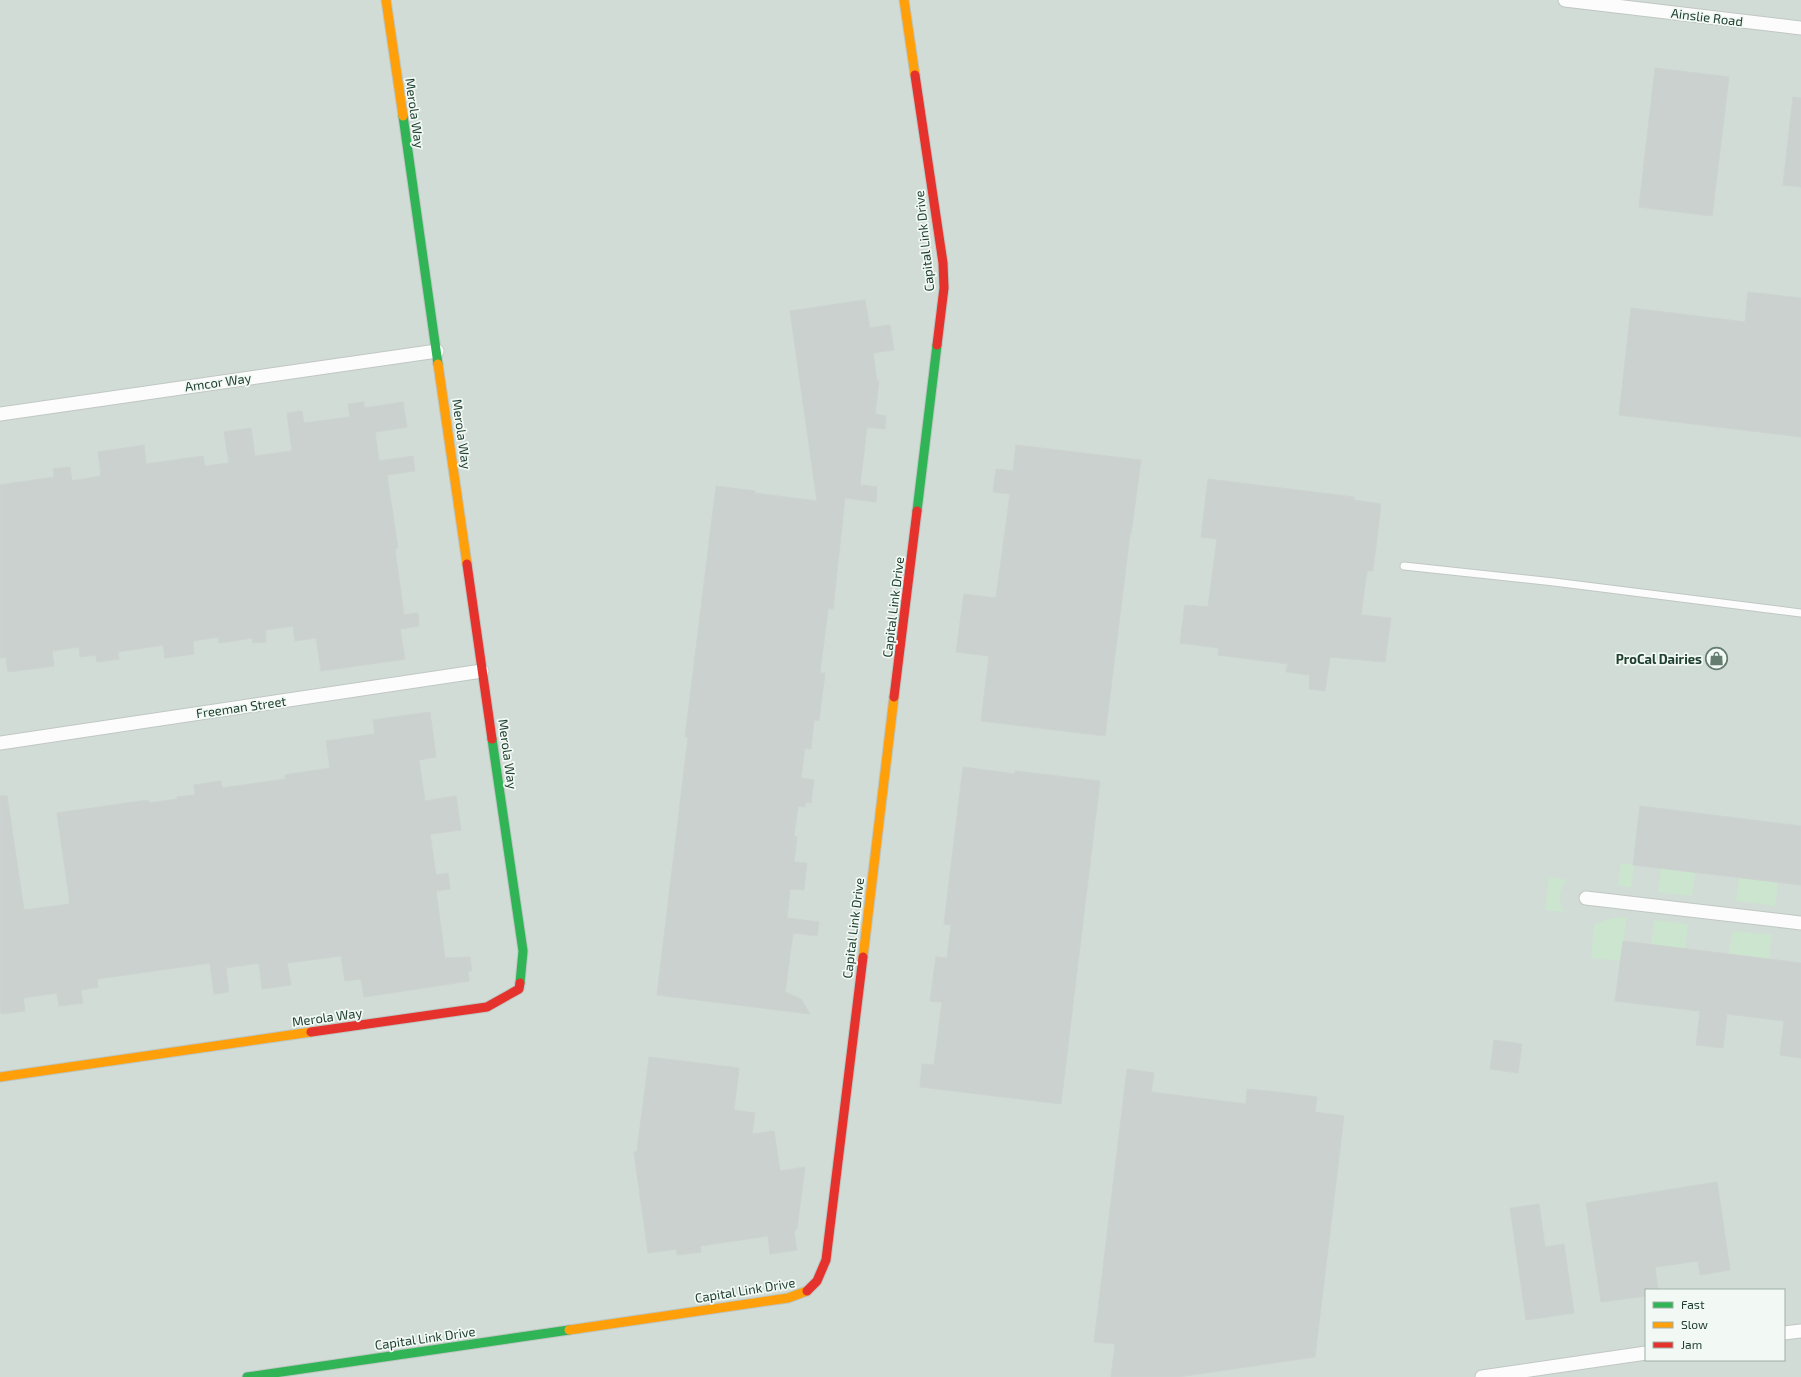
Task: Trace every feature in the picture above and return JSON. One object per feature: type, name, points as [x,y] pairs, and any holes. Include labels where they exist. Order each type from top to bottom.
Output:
[{"type":"street","name":"Merola Way","points":[[0,1077],[487,1007],[519,989],[524,951],[482,671],[386,0]]},
{"type":"street","name":"Capital Link Drive","points":[[247,1377],[788,1298],[808,1291],[822,1276],[826,1260],[944,288],[943,263],[904,0]]},
{"type":"street","name":"Ainslie Road","points":[[1565,0],[1801,28]]},
{"type":"street","name":"Amcor Way","points":[[0,414],[437,350]]},
{"type":"street","name":"Freeman Street","points":[[0,742],[482,671]]},
{"type":"street","points":[[1586,898],[1801,924]]},
{"type":"street","points":[[1785,1333],[1801,1331]]},
{"type":"street","points":[[1482,1377],[1645,1353]]},
{"type":"lane","points":[[1404,566],[1562,583],[1801,613]]},
{"type":"shaded area","points":[[0,0],[1801,0],[1801,1377],[0,1377]]},
{"type":"green space","points":[[1620,863],[1634,865],[1631,888],[1618,885]]},
{"type":"green space","points":[[1661,868],[1695,872],[1692,896],[1658,892]]},
{"type":"green space","points":[[1549,877],[1567,880],[1562,887],[1560,895],[1564,912],[1545,910]]},
{"type":"green space","points":[[1739,878],[1778,882],[1775,906],[1736,901]]},
{"type":"green space","points":[[1620,917],[1627,918],[1620,961],[1591,958],[1594,925],[1605,920]]},
{"type":"green space","points":[[1654,920],[1688,924],[1685,949],[1651,945]]},
{"type":"green space","points":[[1732,931],[1772,935],[1769,959],[1729,954]]},
{"type":"building","points":[[1655,68],[1729,77],[1712,216],[1639,207]]},
{"type":"building","points":[[1793,97],[1801,98],[1801,187],[1783,185]]},
{"type":"building","points":[[1748,292],[1801,298],[1801,437],[1619,415],[1631,308],[1745,322]]},
{"type":"building","points":[[865,300],[870,328],[890,325],[894,350],[873,353],[877,381],[879,381],[875,414],[886,416],[885,429],[867,427],[860,485],[877,487],[876,502],[845,498],[833,609],[828,609],[820,673],[825,673],[819,721],[814,720],[811,749],[805,748],[801,778],[814,780],[811,803],[806,802],[805,807],[798,806],[794,836],[797,837],[794,862],[807,863],[804,890],[790,889],[787,918],[819,922],[817,936],[793,933],[785,992],[801,999],[810,1014],[657,995],[688,737],[685,737],[716,486],[817,501],[790,311]]},
{"type":"building","points":[[364,402],[364,408],[403,402],[407,427],[375,432],[379,461],[413,456],[415,471],[387,475],[398,548],[395,549],[404,615],[418,613],[419,626],[400,629],[405,659],[321,671],[316,638],[295,641],[293,626],[265,630],[266,642],[253,643],[252,638],[219,643],[218,637],[193,641],[194,654],[165,658],[163,645],[118,652],[119,659],[97,662],[96,655],[80,657],[79,647],[52,651],[54,666],[8,672],[6,657],[0,658],[0,485],[54,477],[53,469],[70,467],[72,481],[101,476],[98,452],[144,445],[146,464],[203,456],[205,466],[229,463],[224,432],[251,428],[255,456],[292,451],[287,413],[302,411],[304,423],[350,417],[348,404]]},
{"type":"building","points":[[1016,445],[1141,460],[1130,534],[1105,736],[981,721],[989,656],[956,652],[964,594],[996,598],[1010,494],[993,492],[996,469],[1013,471]]},
{"type":"building","points":[[1208,479],[1354,497],[1354,500],[1381,504],[1373,571],[1367,571],[1361,615],[1391,618],[1385,662],[1330,657],[1325,691],[1309,689],[1310,675],[1286,672],[1288,664],[1218,655],[1219,648],[1180,643],[1185,605],[1208,607],[1217,539],[1201,537]]},
{"type":"building","points":[[430,712],[436,757],[419,760],[425,801],[456,796],[461,830],[430,834],[436,875],[448,873],[450,889],[436,891],[445,958],[470,957],[472,971],[468,971],[469,981],[364,997],[361,979],[345,981],[341,956],[287,963],[291,985],[262,989],[259,963],[226,968],[229,992],[214,994],[210,963],[97,979],[98,987],[81,990],[83,1003],[59,1006],[57,993],[23,998],[25,1011],[1,1014],[0,796],[7,796],[24,910],[70,904],[57,813],[148,800],[149,803],[177,799],[177,797],[195,795],[194,785],[221,781],[222,788],[285,779],[285,775],[330,768],[326,741],[375,734],[373,720]]},
{"type":"building","points":[[963,767],[1015,774],[1015,771],[1100,781],[1061,1104],[920,1087],[922,1064],[934,1065],[942,1002],[930,1001],[936,957],[947,958],[951,925],[944,924]]},
{"type":"building","points":[[1640,806],[1801,826],[1801,885],[1633,865]]},
{"type":"building","points":[[1623,941],[1801,963],[1801,1058],[1780,1055],[1784,1021],[1727,1014],[1723,1048],[1696,1045],[1700,1011],[1615,1001]]},
{"type":"building","points":[[1494,1040],[1522,1044],[1518,1073],[1490,1069]]},
{"type":"building","points":[[649,1057],[739,1068],[734,1110],[755,1113],[752,1134],[774,1131],[780,1171],[805,1167],[797,1228],[794,1232],[797,1250],[770,1254],[768,1236],[700,1246],[701,1252],[677,1255],[676,1249],[648,1253],[634,1152],[637,1151]]},
{"type":"building","points":[[1127,1069],[1154,1073],[1151,1092],[1246,1104],[1247,1089],[1277,1092],[1317,1097],[1315,1112],[1344,1116],[1315,1357],[1178,1377],[1111,1377],[1115,1344],[1094,1342]]},
{"type":"building","points":[[1717,1182],[1730,1270],[1700,1275],[1698,1261],[1655,1267],[1658,1289],[1645,1289],[1645,1296],[1601,1302],[1586,1203]]},
{"type":"building","points":[[1539,1204],[1545,1247],[1564,1244],[1574,1313],[1526,1320],[1510,1208]]},
{"type":"traffic: fast","points":[[403,116],[438,364]]},
{"type":"traffic: fast","points":[[917,511],[937,345]]},
{"type":"traffic: fast","points":[[492,739],[523,951],[520,983]]},
{"type":"traffic: fast","points":[[247,1377],[569,1330]]},
{"type":"traffic: slow","points":[[386,0],[403,116]]},
{"type":"traffic: slow","points":[[904,0],[915,75]]},
{"type":"traffic: slow","points":[[438,364],[467,564]]},
{"type":"traffic: slow","points":[[863,957],[894,697]]},
{"type":"traffic: slow","points":[[0,1077],[311,1032]]},
{"type":"traffic: slow","points":[[569,1330],[788,1298],[807,1291]]},
{"type":"traffic: jam","points":[[915,75],[943,263],[944,288],[937,345]]},
{"type":"traffic: jam","points":[[894,697],[917,511]]},
{"type":"traffic: jam","points":[[467,564],[492,739]]},
{"type":"traffic: jam","points":[[807,1291],[817,1281],[826,1260],[863,957]]},
{"type":"traffic: jam","points":[[311,1032],[487,1007],[519,989],[520,983]]},
{"type":"place","name":"ProCal Dairies","points":[[1717,659]]}]
